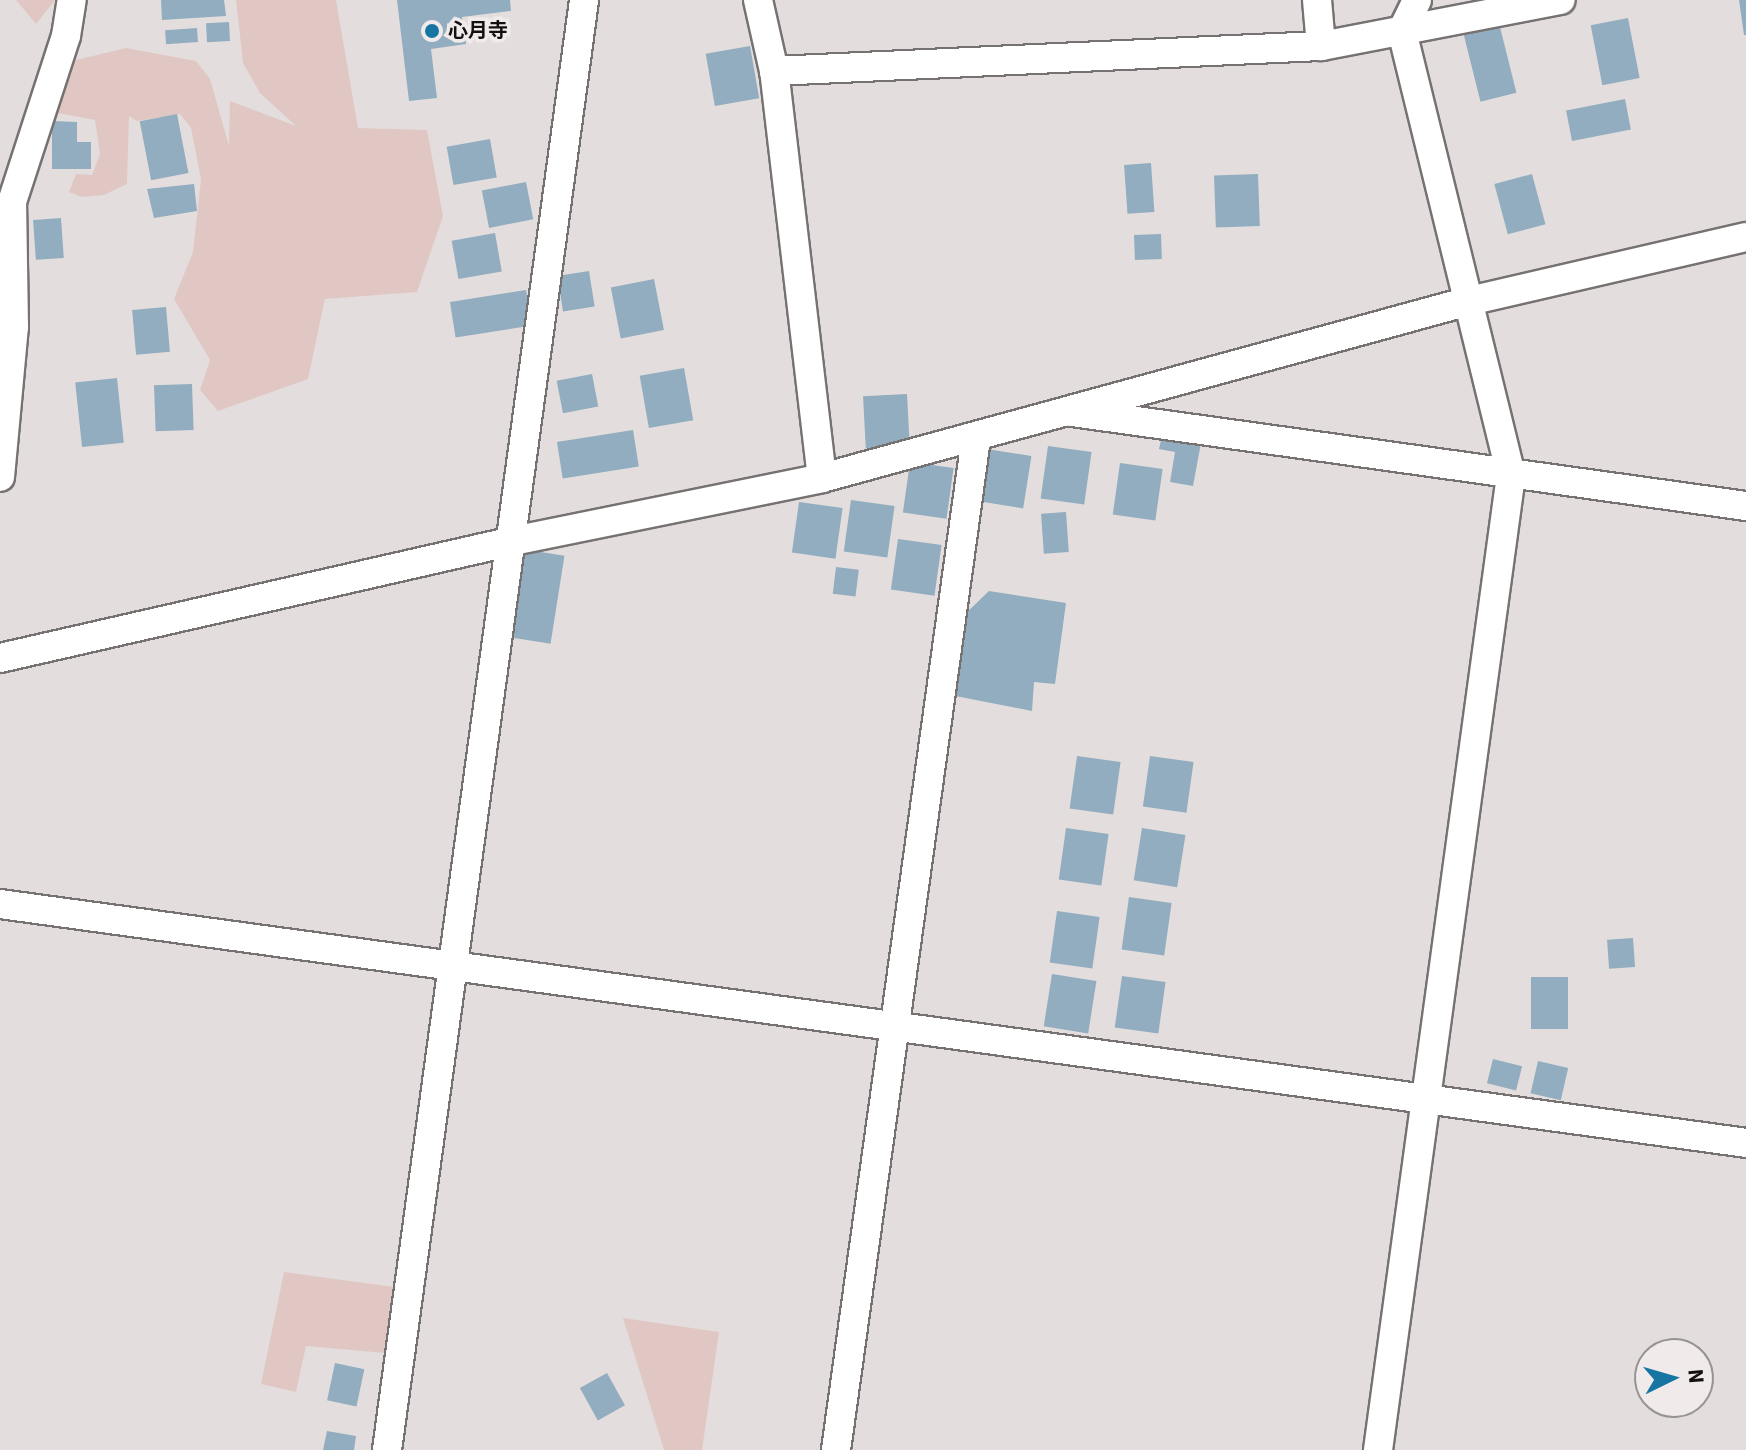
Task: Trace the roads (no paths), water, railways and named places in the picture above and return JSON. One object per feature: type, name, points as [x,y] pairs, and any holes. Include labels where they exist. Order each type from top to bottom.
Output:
[{"type":"street","points":[[0,477],[14,327],[12,202],[66,36],[72,0]]},
{"type":"street","points":[[387,1450],[451,967],[513,541],[584,0]]},
{"type":"street","points":[[758,0],[774,71],[822,478]]},
{"type":"street","points":[[1317,0],[1321,46]]},
{"type":"street","points":[[1378,1450],[1511,475],[1402,31],[1417,0]]},
{"type":"street","points":[[774,71],[1321,46],[1561,0]]},
{"type":"street","points":[[0,658],[513,541],[822,478],[976,439],[1059,411],[1469,301],[1746,237]]},
{"type":"street","points":[[1059,411],[1746,506]]},
{"type":"street","points":[[836,1450],[892,1027],[976,439]]},
{"type":"street","points":[[0,904],[1746,1143]]},
{"type":"place","name":"心月寺","points":[[432,31]]}]
